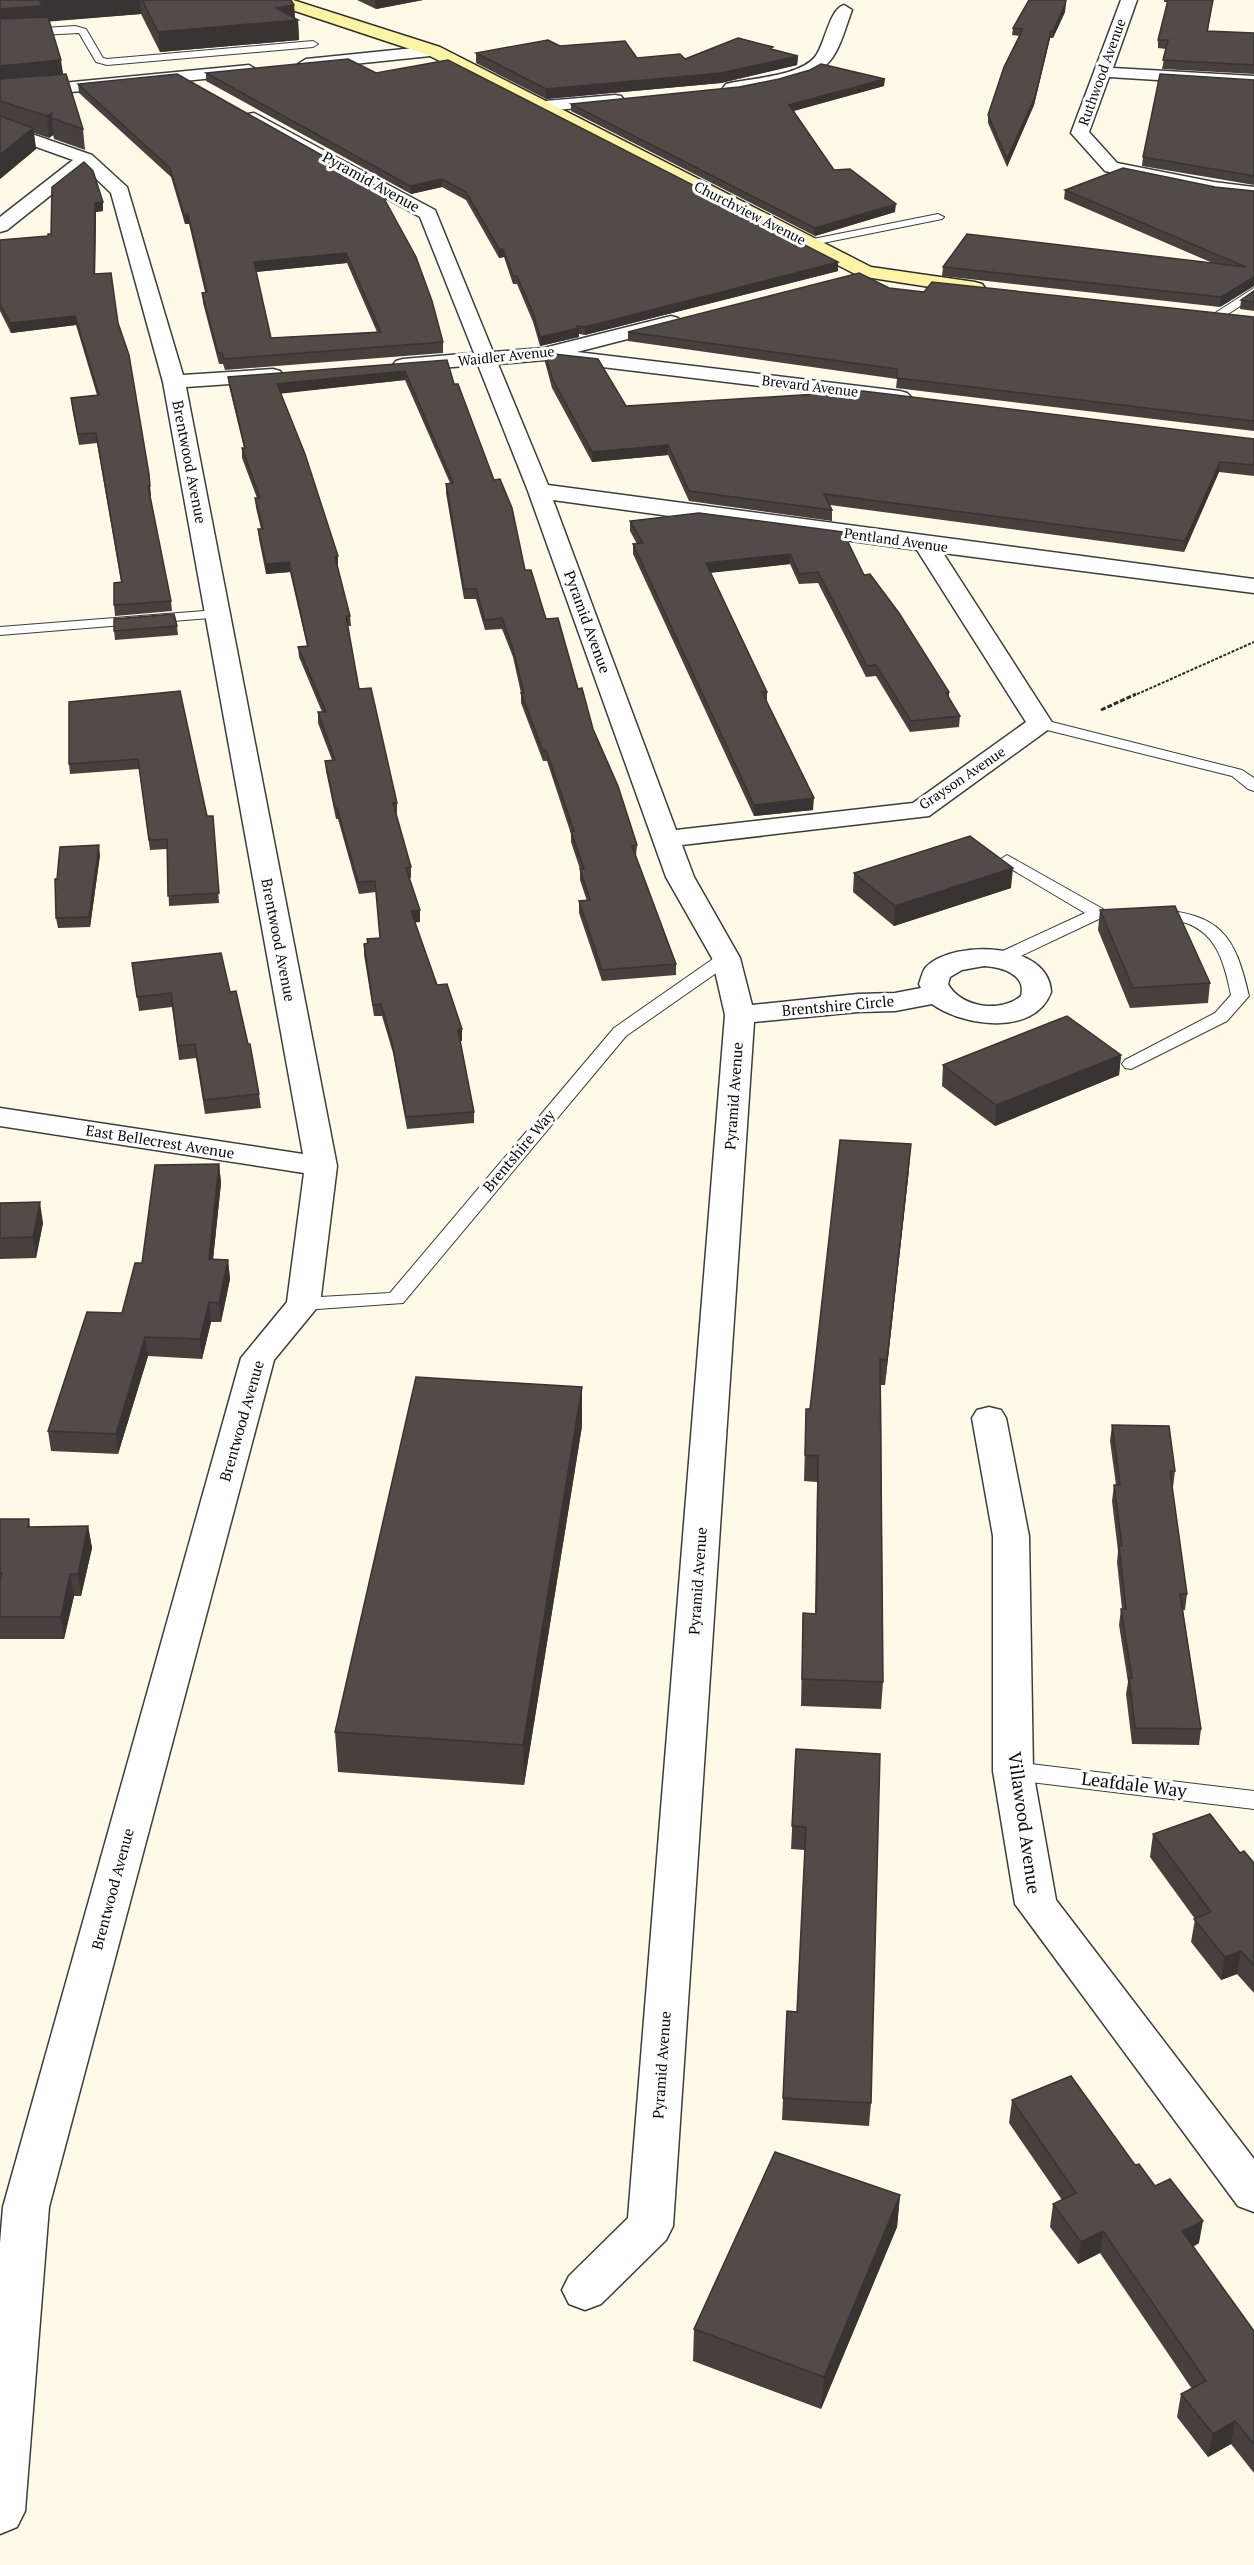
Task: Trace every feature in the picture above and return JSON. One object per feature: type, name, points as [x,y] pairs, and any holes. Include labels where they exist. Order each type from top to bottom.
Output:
[{"type":"street","name":"Churchview Avenue","points":[[278,0],[434,51],[866,272],[922,282],[993,290]]},
{"type":"street","name":"Ruthwood Avenue","points":[[1129,0],[1080,133],[1111,167],[1214,188],[1254,193]]},
{"type":"street","points":[[721,90],[801,73],[820,62],[844,10]]},
{"type":"street","points":[[285,67],[434,51]]},
{"type":"street","points":[[0,94],[173,71],[262,69]]},
{"type":"street","name":"Pyramid Avenue","points":[[173,71],[428,214],[539,491],[680,878],[726,958],[740,1015],[650,2226],[585,2290]]},
{"type":"street","points":[[1103,72],[1254,81]]},
{"type":"street","points":[[545,106],[627,99]]},
{"type":"street","name":"Brentwood Avenue","points":[[0,128],[86,159],[120,191],[174,382],[321,1166],[303,1304],[258,1358],[26,2207],[0,2511]]},
{"type":"street","points":[[0,225],[86,159]]},
{"type":"street","points":[[831,281],[866,272]]},
{"type":"street","points":[[1194,312],[1218,315],[1245,309]]},
{"type":"street","name":"Waidler Avenue","points":[[382,366],[544,354],[694,316]]},
{"type":"street","name":"Brevard Avenue","points":[[544,354],[923,400]]},
{"type":"street","points":[[174,382],[289,374]]},
{"type":"street","name":"Pentland Avenue","points":[[539,491],[1254,586]]},
{"type":"street","points":[[925,544],[1049,727]]},
{"type":"street","name":"Grayson Avenue","points":[[666,838],[920,810],[1049,727]]},
{"type":"street","points":[[962,959],[1000,959],[1015,964],[1035,978],[1039,988],[1036,998],[1030,1004],[1020,1009],[990,1015],[957,1008],[936,994],[932,984],[935,974],[947,964],[962,959]]},
{"type":"street","name":"Brentshire Circle","points":[[740,1015],[858,1003],[895,1002],[936,994]]},
{"type":"street","name":"East Bellecrest Avenue","points":[[0,1118],[321,1166]]},
{"type":"street","name":"Villawood Avenue","points":[[989,1418],[1011,1536],[1013,1771],[1036,1904],[1254,2193]]},
{"type":"lane","points":[[0,34],[75,29],[83,31],[99,60],[173,71],[312,44]]},
{"type":"lane","points":[[808,243],[938,217]]},
{"type":"lane","points":[[1245,309],[1254,292]]},
{"type":"lane","points":[[0,631],[217,614]]},
{"type":"lane","points":[[1049,727],[1237,773],[1254,786]]},
{"type":"lane","points":[[1007,860],[1097,913],[1119,914]]},
{"type":"lane","points":[[1000,959],[1097,913]]},
{"type":"lane","points":[[1131,1064],[1221,1017],[1240,996],[1231,955],[1218,936],[1201,922],[1174,915],[1141,914]]},
{"type":"lane","name":"Brentshire Way","points":[[303,1304],[396,1299],[620,1032],[726,958]]},
{"type":"lane","name":"Leafdale Way","points":[[1013,1771],[1254,1800]]},
{"type":"path","points":[[1049,727],[1254,642]]},
{"type":"building","points":[[0,0],[64,0],[40,2],[42,6],[0,9]]},
{"type":"building","points":[[142,0],[291,0],[294,5],[276,8],[298,20],[158,32]]},
{"type":"building","points":[[1029,0],[1066,0],[1053,31],[1051,31],[1035,97],[1007,159],[988,115],[1004,67],[1023,29],[1013,28]]},
{"type":"building","points":[[1168,0],[1213,0],[1207,31],[1254,33],[1254,65],[1163,60],[1168,40],[1158,40]]},
{"type":"building","points":[[48,17],[61,60],[0,66],[0,19]]},
{"type":"building","points":[[738,38],[798,56],[721,73],[546,89],[476,53],[548,40],[560,46],[625,41],[637,58],[680,54],[685,59]]},
{"type":"building","points":[[348,59],[376,73],[448,60],[791,235],[787,236],[838,262],[540,337],[533,313],[517,276],[513,276],[503,249],[499,249],[466,192],[442,179],[410,186],[206,73]]},
{"type":"building","points":[[821,64],[885,79],[789,105],[834,170],[850,169],[896,204],[815,228],[571,104],[739,87],[779,79],[810,70]]},
{"type":"building","points":[[66,74],[83,129],[51,118],[52,113],[47,116],[0,101],[0,79]]},
{"type":"building","points":[[177,74],[384,190],[380,191],[416,257],[432,301],[443,342],[224,359],[222,353],[218,353],[202,293],[207,292],[188,214],[184,215],[170,168],[78,84]],"holes":[[[346,253],[381,332],[271,338],[254,262]]]},
{"type":"building","points":[[1160,74],[1254,80],[1254,176],[1143,157]]},
{"type":"building","points":[[0,116],[33,128],[0,155]]},
{"type":"building","points":[[84,162],[93,171],[103,202],[95,203],[94,274],[111,273],[118,323],[129,355],[149,474],[150,486],[148,486],[171,601],[114,605],[114,583],[122,582],[96,433],[78,434],[71,398],[99,395],[75,316],[10,323],[0,304],[0,240],[51,234],[52,187]]},
{"type":"building","points":[[1123,168],[1215,187],[1254,191],[1254,277],[1221,297],[943,267],[967,234],[1246,267],[1065,190]]},
{"type":"building","points":[[859,273],[889,288],[924,292],[932,282],[1254,317],[1254,421],[897,378],[897,369],[628,332]]},
{"type":"building","points":[[1254,291],[1254,302],[1241,300]]},
{"type":"building","points":[[545,353],[598,359],[626,406],[863,391],[1254,439],[1254,465],[1220,462],[1185,541],[824,494],[832,510],[689,491],[668,445],[592,452],[552,378]]},
{"type":"building","points":[[447,360],[454,384],[458,384],[494,480],[500,479],[512,508],[525,570],[531,570],[546,619],[558,618],[578,689],[582,688],[593,729],[618,786],[637,845],[632,846],[676,964],[602,970],[579,901],[590,900],[580,869],[584,869],[571,831],[574,831],[546,750],[543,751],[521,693],[524,693],[502,618],[485,620],[476,589],[464,589],[446,484],[453,483],[405,371],[277,384],[305,454],[338,556],[335,557],[350,616],[346,616],[359,689],[371,688],[397,803],[393,803],[411,867],[406,868],[420,910],[411,911],[437,985],[447,984],[462,1029],[458,1030],[474,1112],[406,1117],[392,1042],[381,1004],[373,1005],[364,944],[368,943],[367,939],[380,938],[375,881],[358,882],[337,808],[335,808],[325,761],[335,760],[318,712],[326,712],[298,647],[308,646],[289,562],[266,564],[258,529],[263,529],[255,498],[260,498],[242,448],[245,448],[228,377]]},
{"type":"building","points":[[699,513],[843,532],[864,575],[870,574],[899,613],[949,692],[946,693],[960,716],[911,721],[876,665],[867,666],[818,572],[799,574],[790,554],[706,563],[767,692],[762,692],[814,798],[754,805],[633,544],[643,543],[630,521]]},
{"type":"building","points":[[174,614],[177,626],[114,631],[114,619]]},
{"type":"building","points":[[180,691],[207,816],[213,816],[219,893],[168,896],[167,839],[149,840],[138,759],[69,764],[69,702]]},
{"type":"building","points":[[970,836],[1013,868],[895,906],[854,873]]},
{"type":"building","points":[[99,845],[89,917],[56,918],[55,879],[57,879],[60,847]]},
{"type":"building","points":[[1175,906],[1210,983],[1133,988],[1100,910]]},
{"type":"building","points":[[221,953],[230,992],[236,991],[248,1044],[250,1044],[259,1094],[204,1100],[195,1044],[178,1046],[171,993],[137,997],[132,963]]},
{"type":"building","points":[[1067,1016],[1121,1055],[996,1105],[943,1065]]},
{"type":"building","points":[[840,1140],[911,1144],[887,1360],[880,1359],[883,1682],[802,1679],[803,1613],[816,1614],[817,1583],[818,1456],[805,1455],[806,1409],[810,1409]]},
{"type":"building","points":[[219,1164],[209,1259],[228,1260],[219,1303],[209,1302],[200,1339],[145,1337],[116,1434],[48,1431],[87,1312],[122,1313],[135,1263],[142,1263],[155,1165]]},
{"type":"building","points":[[40,1202],[33,1237],[0,1238],[0,1203]]},
{"type":"building","points":[[416,1377],[582,1387],[523,1745],[335,1732]]},
{"type":"building","points":[[1112,1425],[1169,1426],[1175,1471],[1170,1471],[1187,1594],[1180,1594],[1201,1729],[1135,1728],[1129,1678],[1132,1678],[1121,1609],[1126,1609],[1119,1546],[1122,1546],[1114,1485],[1120,1485]]},
{"type":"building","points":[[0,1519],[29,1519],[28,1527],[88,1526],[78,1574],[70,1574],[61,1617],[0,1617],[2,1573],[0,1573]]},
{"type":"building","points":[[796,1749],[880,1754],[871,2103],[783,2098],[787,2011],[797,2012],[806,1827],[792,1826]]},
{"type":"building","points":[[1210,1814],[1240,1853],[1244,1851],[1254,1863],[1254,1965],[1241,1951],[1225,1957],[1194,1919],[1211,1912],[1153,1834]]},
{"type":"building","points":[[1071,2076],[1135,2165],[1139,2164],[1155,2186],[1170,2179],[1203,2221],[1182,2231],[1254,2331],[1254,2444],[1235,2421],[1213,2434],[1181,2394],[1206,2381],[1103,2231],[1081,2242],[1053,2204],[1076,2193],[1012,2100]]},
{"type":"building","points":[[775,2152],[900,2195],[824,2377],[694,2329]]}]
